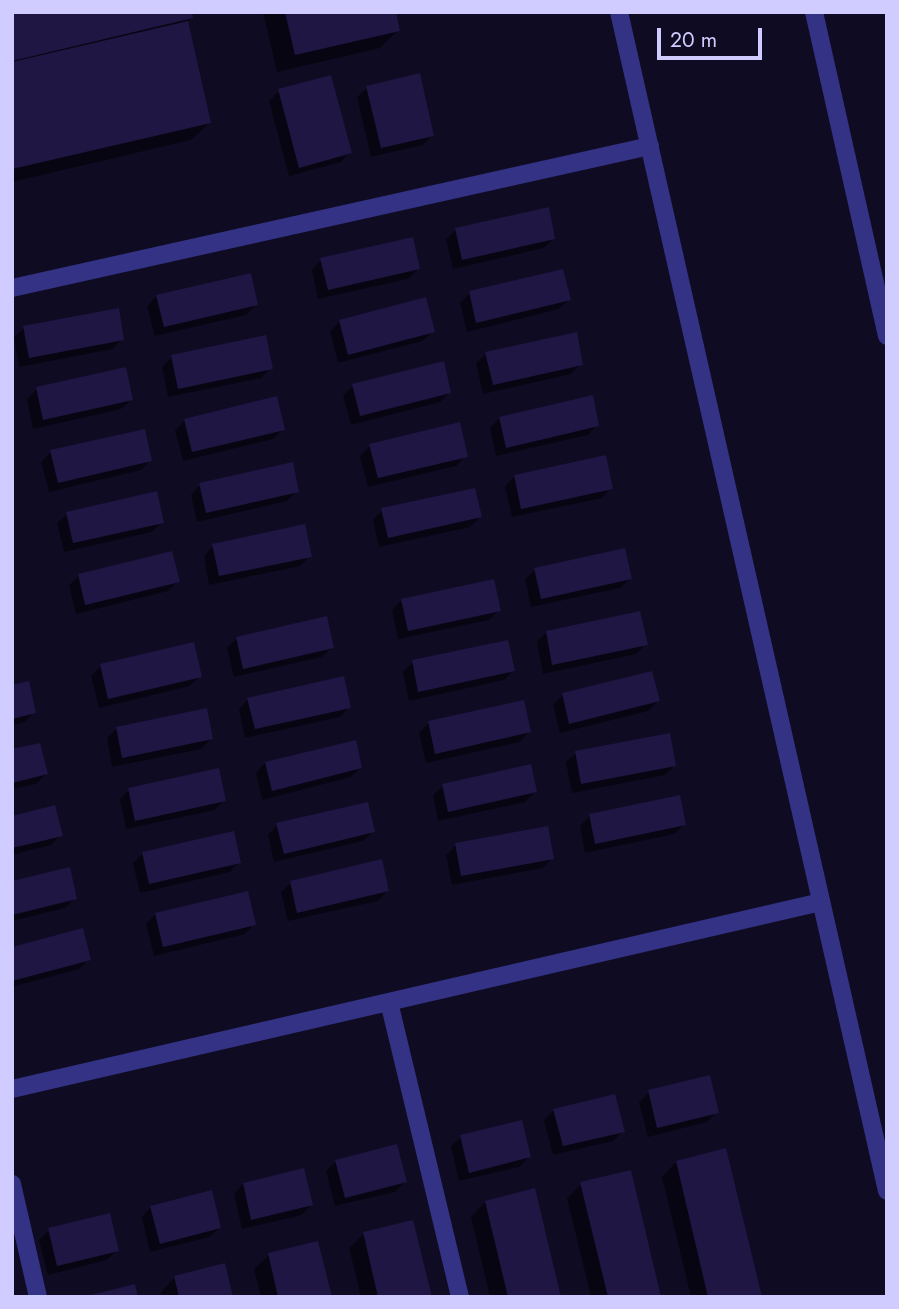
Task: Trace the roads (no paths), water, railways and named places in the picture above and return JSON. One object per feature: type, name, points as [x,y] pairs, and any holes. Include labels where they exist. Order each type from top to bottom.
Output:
[{"type":"street","points":[[619,12],[887,1191]]},
{"type":"street","points":[[814,12],[887,336]]},
{"type":"street","points":[[12,288],[650,146]]},
{"type":"street","points":[[12,1089],[821,902]]},
{"type":"street","points":[[389,1002],[460,1297]]},
{"type":"street","points":[[12,1184],[38,1297]]}]
